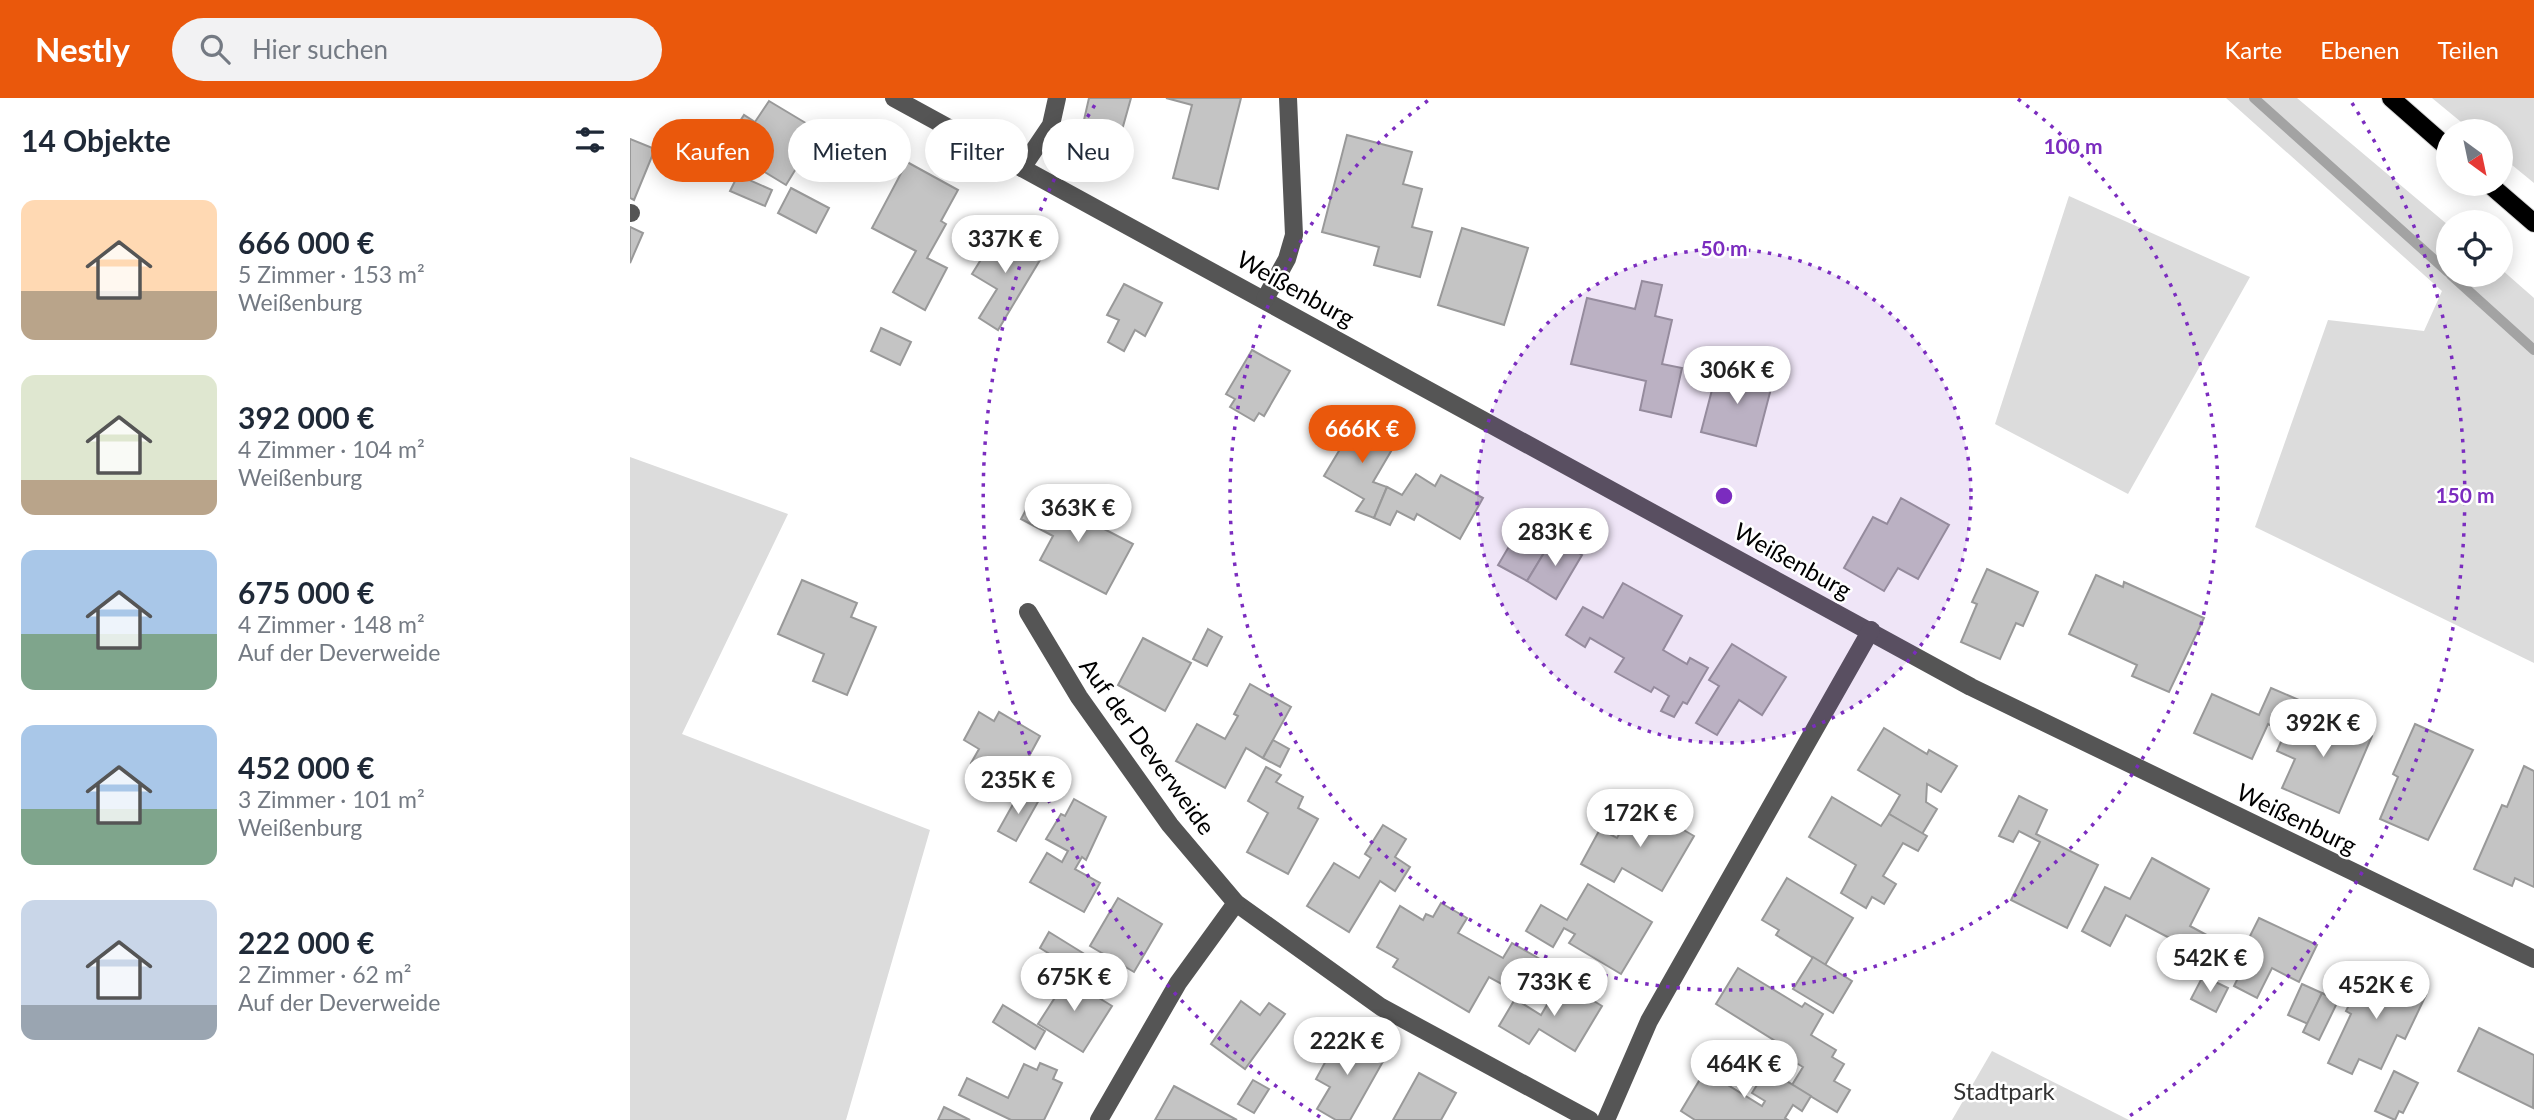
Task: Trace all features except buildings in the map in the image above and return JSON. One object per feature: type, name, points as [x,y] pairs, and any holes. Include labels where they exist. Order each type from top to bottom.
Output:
[{"type":"main road","points":[[2391,98],[2436,137]]},
{"type":"main road","points":[[2503,196],[2534,223]]},
{"type":"street","name":"Weißenburg","points":[[894,98],[932,119]]},
{"type":"street","points":[[1028,159],[1051,125],[1057,98]]},
{"type":"street","points":[[1265,299],[1287,259],[1294,235],[1288,98]]},
{"type":"street","name":"Weißenburg","points":[[1028,171],[1871,630],[1970,687],[2534,960]]},
{"type":"street","name":"Auf der Deverweide","points":[[1028,612],[1086,708],[1170,825],[1236,903],[1381,1007],[1590,1120]]},
{"type":"street","points":[[1606,1120],[1649,1021],[1871,630]]},
{"type":"street","points":[[1099,1120],[1178,982],[1236,903]]},
{"type":"green space","points":[[2226,98],[2297,98],[2436,215],[2436,286]]},
{"type":"green space","points":[[2432,98],[2534,98],[2534,183],[2513,166],[2513,119],[2457,119]]},
{"type":"green space","points":[[2069,196],[2250,277],[2128,494],[1995,424]]},
{"type":"green space","points":[[2513,280],[2534,298],[2534,663],[2255,527],[2328,320],[2424,331],[2442,291],[2438,287],[2513,287]]},
{"type":"green space","points":[[630,457],[788,514],[682,734],[930,830],[846,1120],[630,1120]]},
{"type":"green space","name":"Stadtpark","points":[[1992,1051],[2129,1120],[1952,1120]]},
{"type":"waterway","points":[[2254,98],[2436,261]]},
{"type":"waterway","points":[[2464,287],[2534,350]]}]
